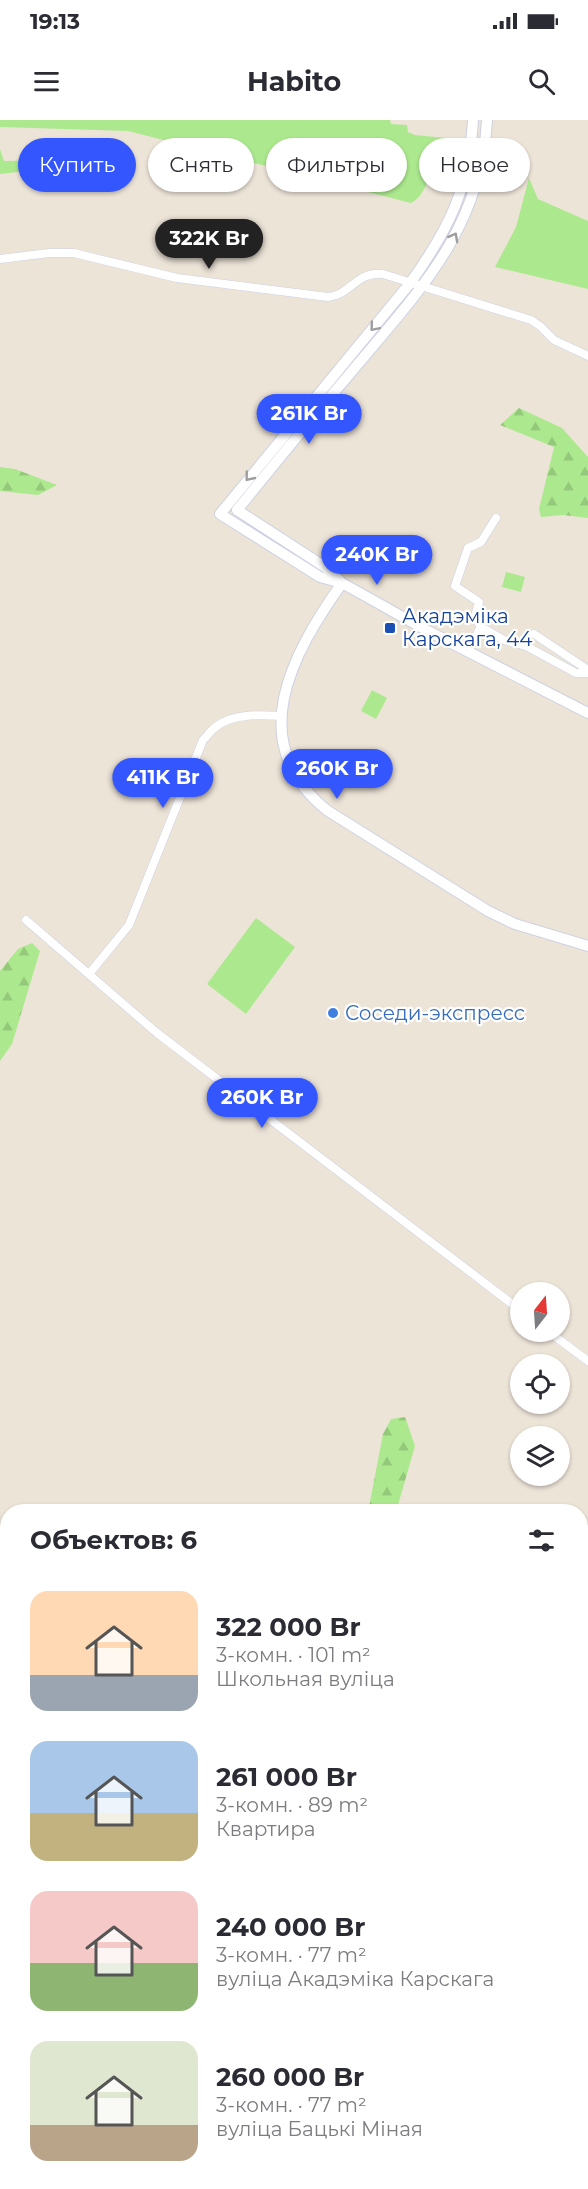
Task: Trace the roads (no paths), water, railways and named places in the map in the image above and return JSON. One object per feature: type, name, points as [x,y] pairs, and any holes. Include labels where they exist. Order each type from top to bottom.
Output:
[{"type":"main road","points":[[472,138],[473,120]]},
{"type":"main road","points":[[485,138],[487,120]]},
{"type":"main road","points":[[462,192],[453,214],[427,260],[411,282],[220,514],[320,577],[342,583],[588,713]]},
{"type":"main road","points":[[229,520],[438,266],[464,219],[473,192]]},
{"type":"main road","points":[[237,510],[325,567],[342,583]]},
{"type":"main road","points":[[342,583],[311,632],[292,668],[284,691],[280,716],[283,745],[296,774],[309,793],[328,810],[499,917],[538,932],[588,946]]},
{"type":"street","points":[[0,259],[49,253],[74,253],[177,278],[328,297],[342,292],[360,277],[376,273],[531,320],[554,340],[588,356]]},
{"type":"street","points":[[496,518],[482,542],[468,548],[454,586],[479,602],[475,616],[481,627],[504,640],[526,646],[576,673],[588,672]]},
{"type":"street","points":[[468,651],[481,627]]},
{"type":"street","points":[[534,634],[588,672]]},
{"type":"street","points":[[89,974],[129,925],[203,740],[217,725],[235,718],[280,716]]},
{"type":"street","points":[[26,920],[157,1033],[510,1302]]},
{"type":"street","points":[[562,1342],[588,1361]]},
{"type":"place","name":"Акадэміка Карскага, 44","points":[[390,628]]},
{"type":"place","name":"Соседи-экспресс","points":[[333,1013]]}]
